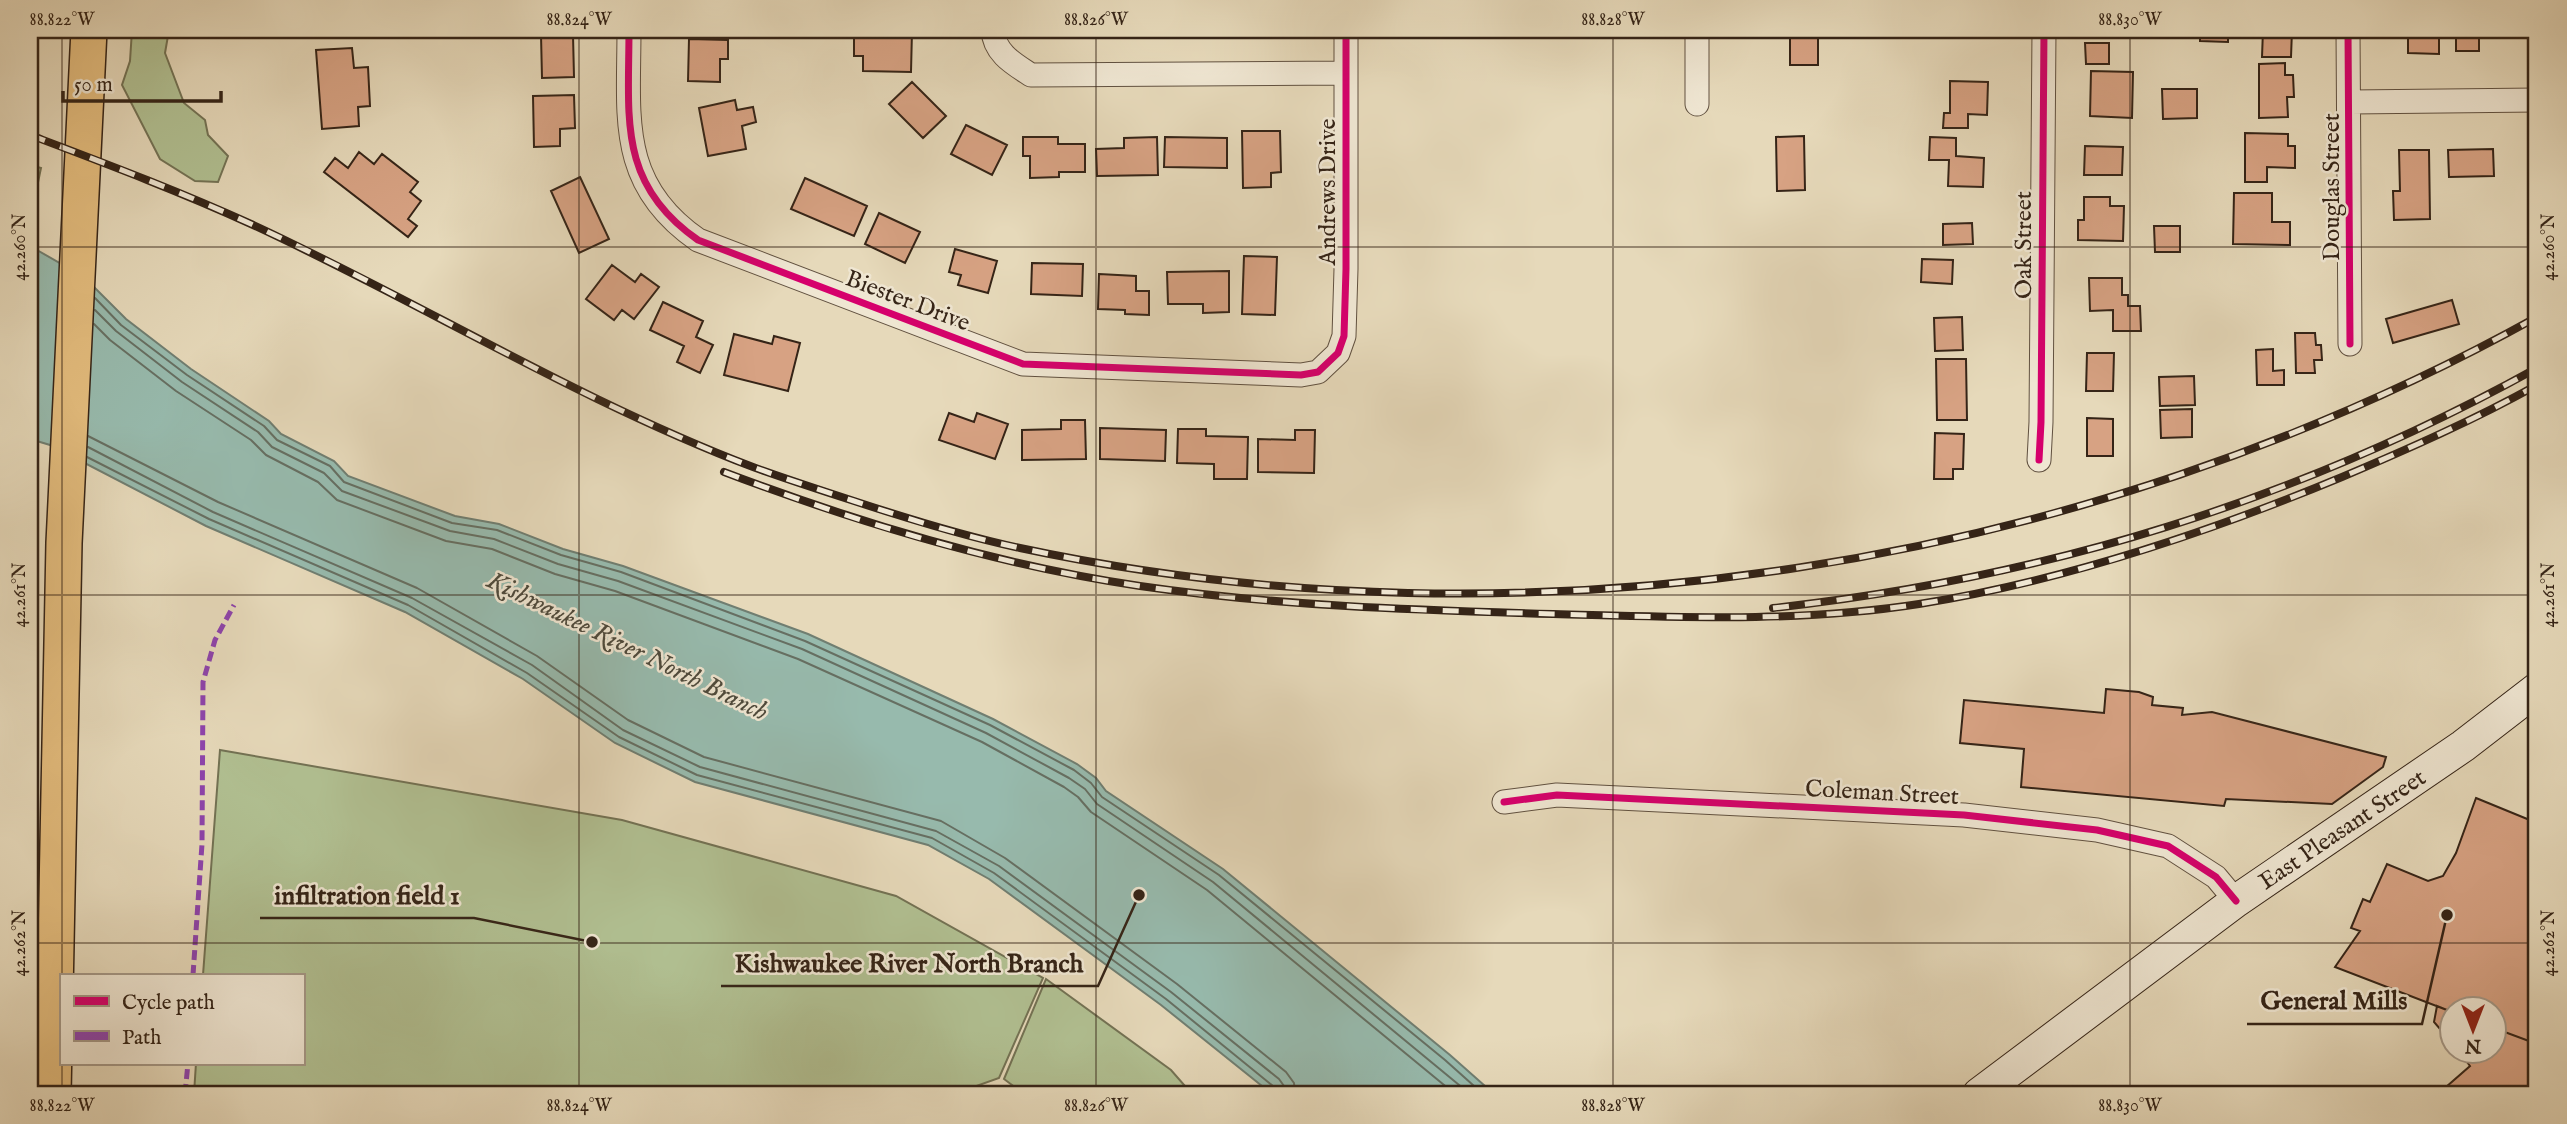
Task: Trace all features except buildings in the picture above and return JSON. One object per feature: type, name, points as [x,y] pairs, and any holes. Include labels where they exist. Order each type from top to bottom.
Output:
[{"type":"main road","points":[[53,1094],[64,543],[89,30]]},
{"type":"main road","name":"East Pleasant Street","points":[[1979,1094],[2236,901],[2463,746],[2537,689]]},
{"type":"street","name":"Biester Drive","points":[[629,30],[629,117],[637,166],[661,209],[678,226],[698,240],[1023,364],[1301,375],[1318,372],[1338,353]]},
{"type":"street","points":[[993,30],[1000,51],[1031,75],[1345,73]]},
{"type":"street","name":"Andrews Drive","points":[[1338,353],[1344,336],[1346,269],[1346,30]]},
{"type":"street","points":[[1697,30],[1697,104]]},
{"type":"street","name":"Oak Street","points":[[2039,460],[2044,30]]},
{"type":"street","name":"Douglas Street","points":[[2348,30],[2351,102],[2350,344]]},
{"type":"street","points":[[2351,102],[2537,100]]},
{"type":"street","name":"Coleman Street","points":[[1504,802],[1557,796],[1619,798],[1964,815],[2097,830],[2168,846],[2216,877],[2236,901]]},
{"type":"green space","points":[[132,30],[169,30],[165,53],[184,103],[205,120],[208,135],[228,156],[218,182],[195,181],[160,159],[122,85],[130,61]]},
{"type":"green space","points":[[30,165],[41,168],[30,221]]},
{"type":"green space","points":[[220,750],[622,820],[896,896],[1043,978],[999,1078],[954,1094],[194,1094],[196,1064],[304,1064],[304,974],[203,974]]},
{"type":"green space","points":[[1046,979],[1171,1070],[1192,1094],[1024,1094],[1004,1079]]},
{"type":"water","points":[[30,246],[84,277],[126,319],[191,369],[269,421],[281,434],[334,461],[348,476],[455,516],[499,524],[563,549],[623,566],[808,634],[993,719],[1077,764],[1096,778],[1106,791],[1223,869],[1494,1094],[1272,1094],[1161,1005],[989,879],[928,845],[695,782],[615,743],[523,679],[405,612],[206,526],[50,445],[30,439]]},
{"type":"railway","points":[[30,135],[251,224],[562,382],[688,441],[753,467],[957,533],[1020,548],[1213,579],[1408,593],[1604,589],[1799,568],[1992,529],[2180,475],[2362,404],[2537,317]]},
{"type":"railway","points":[[1773,608],[1874,595],[1974,577],[2167,527],[2262,494],[2355,457],[2446,415],[2537,368]]},
{"type":"railway","points":[[724,472],[877,525],[981,554],[1087,577],[1191,593],[1398,609],[1645,616],[1828,614],[1919,604],[1973,594],[2081,568],[2187,536],[2342,477],[2441,434],[2537,385]]},
{"type":"marked path","points":[[193,974],[202,844],[203,682],[215,640],[234,605]]},
{"type":"marked path","points":[[185,1094],[188,1064]]},
{"type":"cycle path","points":[[629,30],[629,120],[633,147],[641,172],[653,196],[672,218],[698,240],[1023,364],[1301,375],[1318,372],[1338,353],[1344,336],[1346,30]]},
{"type":"cycle path","points":[[2039,460],[2044,30]]},
{"type":"cycle path","points":[[2348,30],[2350,344]]},
{"type":"cycle path","points":[[1504,802],[1557,795],[1964,815],[2097,830],[2168,846],[2216,877],[2236,901]]},
{"type":"place","name":"Kishwaukee River North Branch","points":[[1139,895]]},
{"type":"place","name":"General Mills","points":[[2447,915]]},
{"type":"place","name":"infiltration field 1","points":[[592,942]]}]
